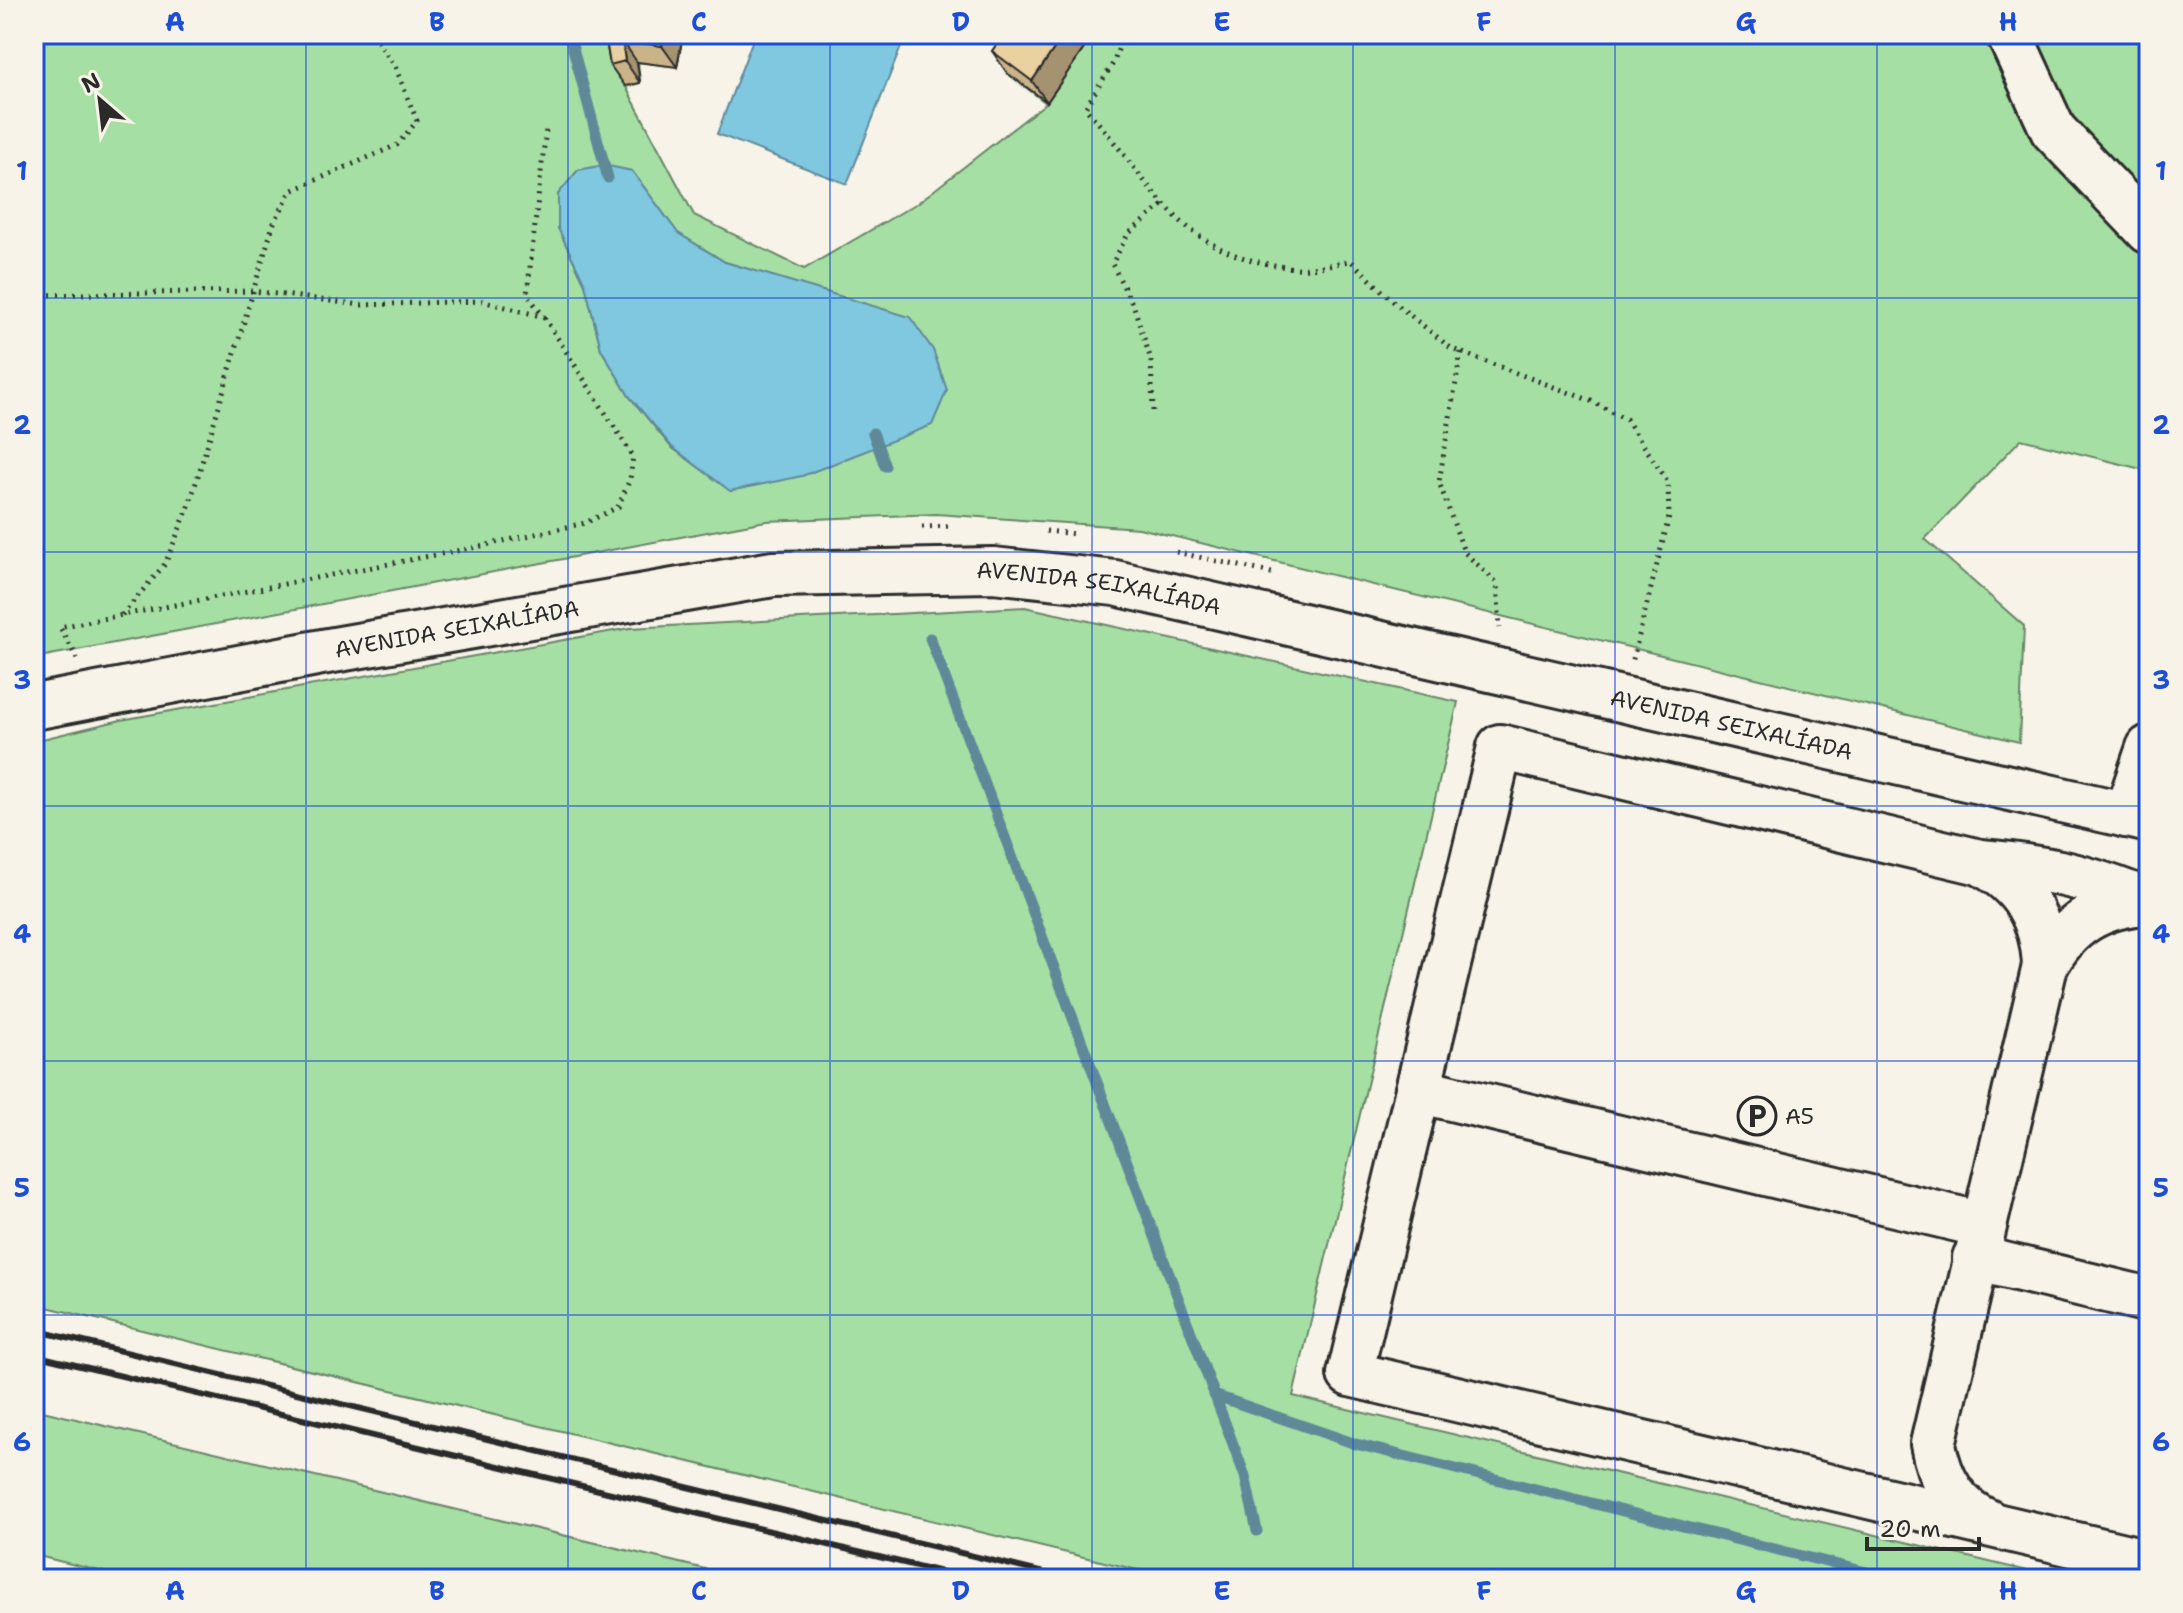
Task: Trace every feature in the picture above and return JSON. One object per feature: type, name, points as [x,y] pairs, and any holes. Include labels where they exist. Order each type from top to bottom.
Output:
[{"type":"street","points":[[2009,34],[2053,130],[2149,231]]},
{"type":"street","name":"AVENIDA SEIXALÍADA","points":[[34,707],[337,649],[773,574],[993,570],[1115,583],[2137,818]]},
{"type":"street","points":[[2149,902],[2087,877],[2048,868],[1980,862],[1500,747],[1350,1374],[2149,1562]]},
{"type":"street","points":[[2137,818],[2149,748]]},
{"type":"street","points":[[1980,862],[1999,872],[2029,904],[2039,924],[2045,966]]},
{"type":"street","points":[[2000,1527],[1979,1518],[1946,1487],[1937,1467],[1933,1444],[1979,1241],[2045,966],[2055,947],[2087,917],[2107,908],[2149,902]]},
{"type":"street","points":[[1418,1090],[1829,1188],[2149,1300]]},
{"type":"path","points":[[122,616],[165,564],[189,506],[240,344],[273,225],[291,191],[397,145],[417,121],[395,66],[372,34]]},
{"type":"path","points":[[1123,34],[1114,62],[1085,108],[1119,146],[1163,205],[1195,237],[1231,255],[1299,268],[1351,261],[1394,302],[1461,352],[1589,400],[1626,419],[1668,482],[1669,517],[1660,562],[1622,699]]},
{"type":"path","points":[[80,664],[60,627],[554,530],[585,523],[618,507],[630,479],[633,456],[527,294],[546,129]]},
{"type":"path","points":[[1153,411],[1151,360],[1134,307],[1112,264],[1128,234],[1163,205]]},
{"type":"path","points":[[34,295],[253,291],[361,305],[482,301],[544,317]]},
{"type":"path","points":[[1461,352],[1439,482],[1464,552],[1497,583],[1500,628]]},
{"type":"green space","points":[[34,34],[683,34],[677,67],[638,62],[640,83],[626,87],[694,215],[804,269],[919,202],[1046,103],[1007,73],[1035,34],[2149,34],[2149,471],[2021,439],[1925,539],[2024,626],[2019,742],[1139,528],[936,514],[766,521],[34,658]],"holes":[[[632,171],[678,233],[725,262],[909,317],[731,491],[671,447],[629,396],[601,349],[585,284],[558,228]]]},
{"type":"green space","points":[[1025,607],[1458,702],[1293,1396],[2061,1579],[1175,1579],[34,1304],[34,741],[121,720],[630,628]]},
{"type":"green space","points":[[34,1409],[747,1579],[132,1579],[34,1555]]},
{"type":"water","points":[[755,34],[906,34],[847,184],[717,134]]},
{"type":"water","points":[[604,165],[632,171],[678,233],[725,262],[910,317],[933,350],[947,390],[932,425],[802,476],[730,491],[672,447],[629,396],[601,349],[585,284],[558,228],[558,194],[578,170]]},
{"type":"building","points":[[605,34],[664,34],[662,46],[622,40],[625,61],[610,65]]},
{"type":"building","points":[[1004,34],[1064,34],[1032,81],[992,51]]},
{"type":"waterway","points":[[569,34],[608,178]]},
{"type":"waterway","points":[[873,433],[885,466]]},
{"type":"waterway","points":[[930,638],[1245,1476],[1257,1531]]},
{"type":"waterway","points":[[1214,1395],[1356,1444],[1894,1579]]},
{"type":"railway","points":[[34,1330],[1069,1579]]},
{"type":"railway","points":[[34,1355],[971,1579]]},
{"type":"place","name":"A5","points":[[1757,1116]]}]
